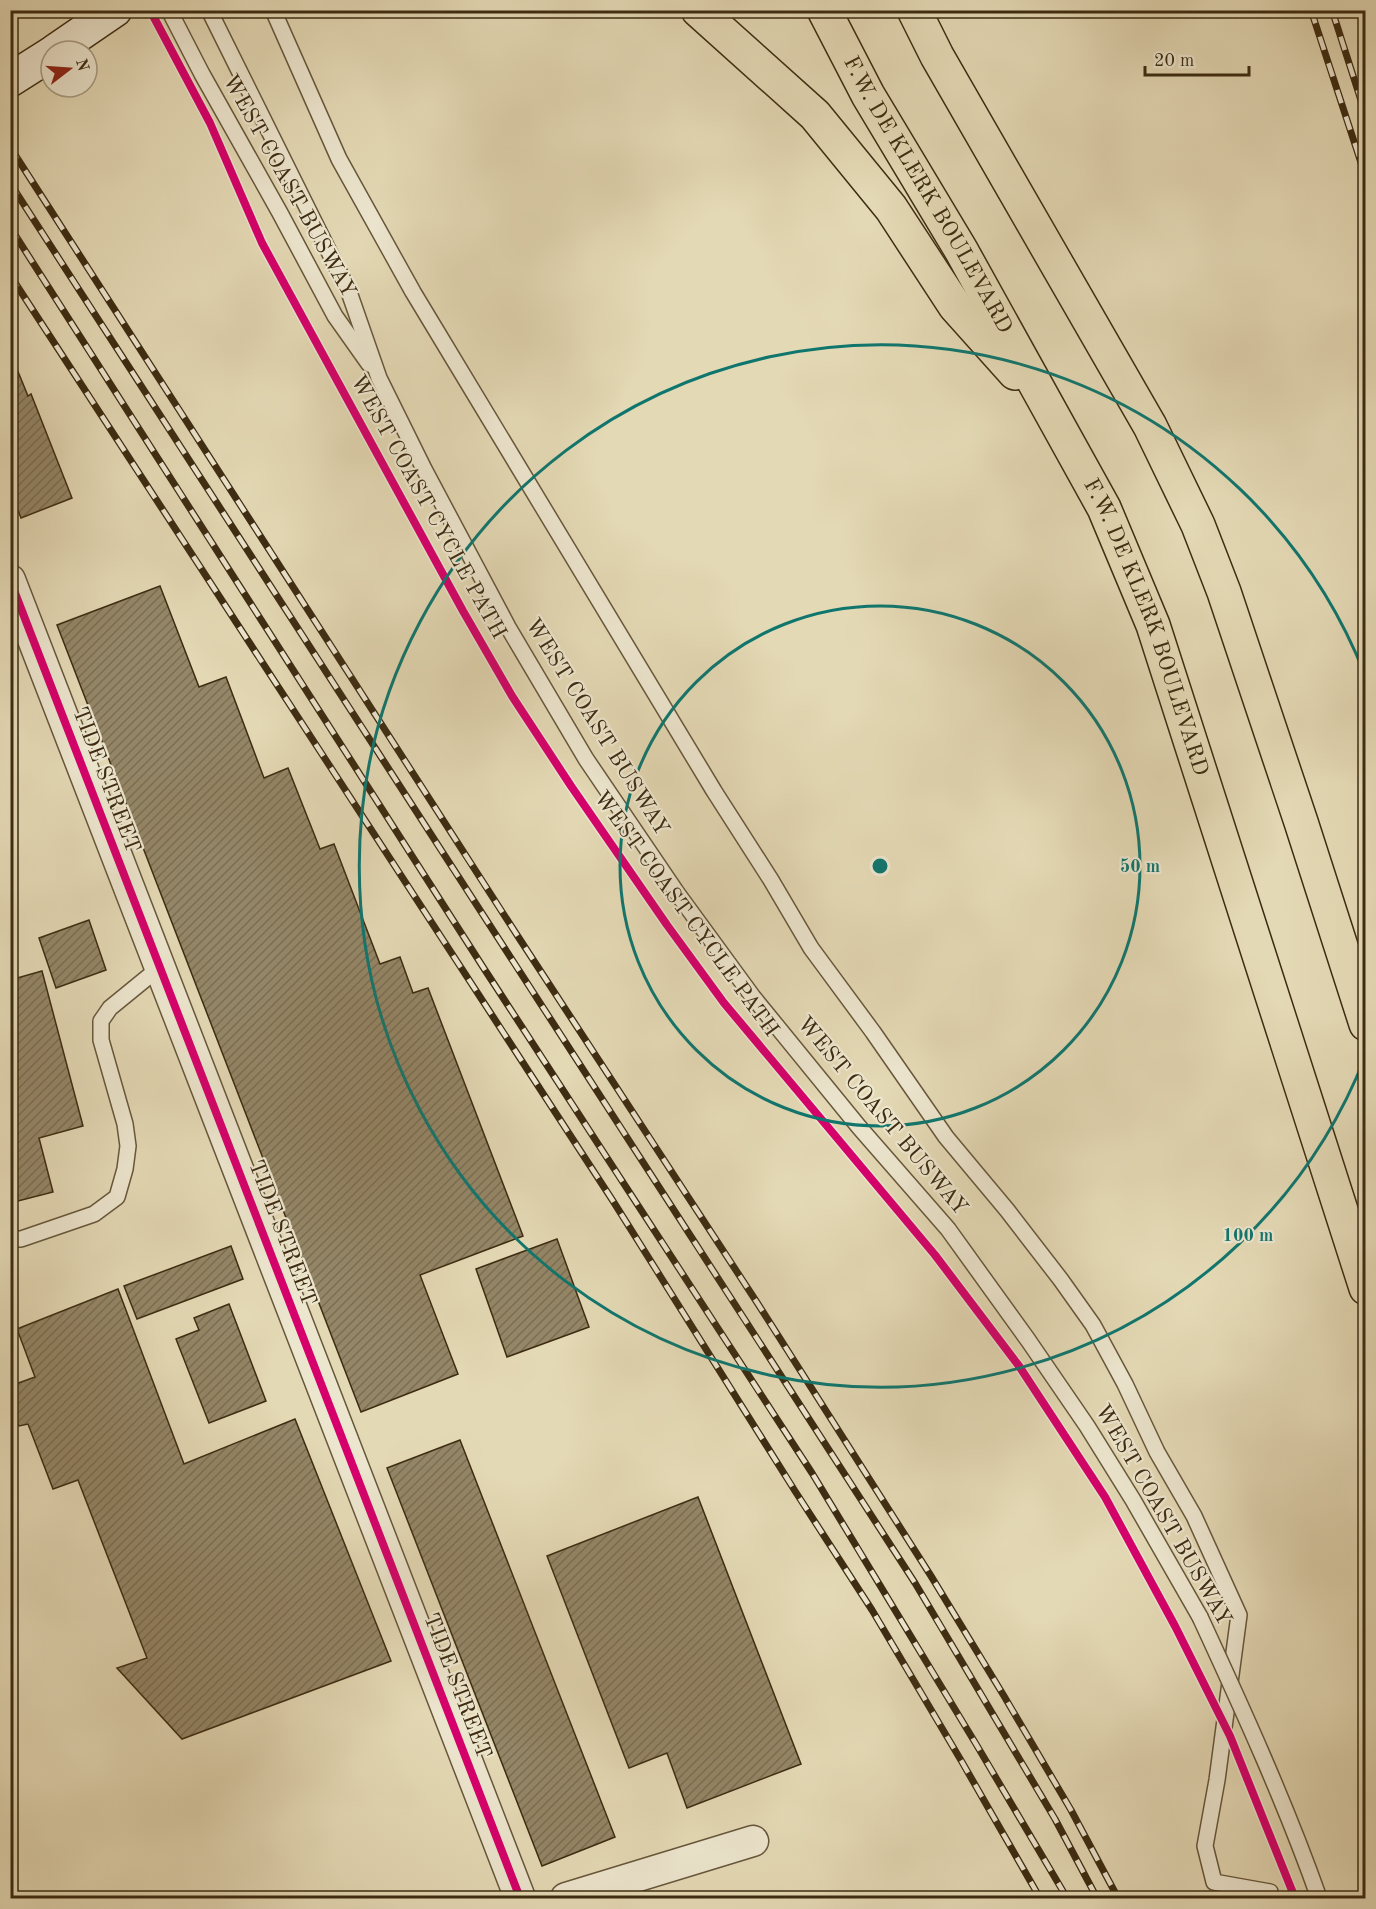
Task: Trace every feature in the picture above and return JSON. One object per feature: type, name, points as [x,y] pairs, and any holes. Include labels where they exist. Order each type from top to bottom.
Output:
[{"type":"highway","points":[[698,10],[815,115],[891,208],[955,306],[1056,419]]},
{"type":"highway","name":"F.W. DE KLERK BOULEVARD","points":[[824,10],[868,94],[960,250],[1104,508],[1153,625],[1365,1287]]},
{"type":"highway","points":[[914,10],[937,56],[1115,364],[1171,468],[1198,525],[1224,592],[1301,822],[1365,1024]]},
{"type":"main road","points":[[38,62],[116,10]]},
{"type":"street","name":"TIDE STREET","points":[[10,580],[520,1899]]},
{"type":"street","points":[[566,1899],[753,1841]]},
{"type":"lane","name":"WEST COAST BUSWAY","points":[[169,10],[335,316],[379,378]]},
{"type":"lane","name":"WEST COAST BUSWAY","points":[[209,10],[349,292],[379,378],[424,469],[508,627],[586,759],[677,893],[753,997],[859,1127],[948,1229],[1088,1426],[1200,1617],[1250,1726],[1300,1846],[1319,1899]]},
{"type":"lane","points":[[273,10],[339,159],[413,292],[811,948],[946,1137],[1061,1280],[1093,1325],[1114,1364],[1157,1452],[1194,1516],[1239,1615],[1217,1780],[1205,1846],[1214,1882],[1270,1892],[1271,1899]]},
{"type":"lane","points":[[10,1239],[21,1239],[94,1214],[117,1197],[125,1169],[128,1146],[125,1124],[101,1040],[101,1021],[110,1008],[159,968]]},
{"type":"building","points":[[10,352],[28,396],[31,394],[72,498],[21,518],[10,490]]},
{"type":"building","points":[[160,586],[199,687],[226,677],[264,778],[288,768],[320,849],[334,844],[380,964],[400,957],[413,993],[428,988],[523,1236],[420,1275],[458,1374],[361,1412],[57,625]]},
{"type":"building","points":[[89,920],[106,970],[56,988],[39,938]]},
{"type":"building","points":[[42,971],[83,1126],[39,1138],[53,1192],[10,1203],[10,980]]},
{"type":"building","points":[[557,1239],[589,1327],[507,1357],[476,1269]]},
{"type":"building","points":[[231,1246],[243,1279],[137,1319],[124,1286]]},
{"type":"building","points":[[118,1289],[184,1464],[295,1419],[391,1661],[182,1739],[117,1668],[147,1658],[78,1480],[53,1489],[28,1424],[19,1426],[10,1410],[10,1386],[35,1377],[17,1329]]},
{"type":"building","points":[[229,1304],[266,1401],[209,1423],[176,1339],[199,1330],[194,1318]]},
{"type":"building","points":[[460,1440],[615,1837],[542,1866],[387,1468]]},
{"type":"building","points":[[698,1497],[801,1764],[687,1808],[667,1753],[629,1768],[547,1556]]},
{"type":"railway","points":[[1311,10],[1366,178]]},
{"type":"railway","points":[[1332,10],[1366,116]]},
{"type":"railway","points":[[10,147],[517,935],[758,1304],[931,1576],[1071,1810],[1118,1898]]},
{"type":"railway","points":[[10,183],[915,1583],[1055,1819],[1097,1898]]},
{"type":"railway","points":[[10,227],[483,967],[812,1473],[1067,1898]]},
{"type":"railway","points":[[10,275],[613,1201],[872,1610],[1040,1898]]},
{"type":"cycle path","name":"WEST COAST CYCLE PATH","points":[[150,10],[210,123],[262,243],[463,611],[512,696],[571,786],[724,1003],[935,1255],[1019,1366],[1105,1497],[1175,1626],[1230,1736],[1295,1898]]},
{"type":"cycle path","points":[[10,580],[520,1898]]}]
